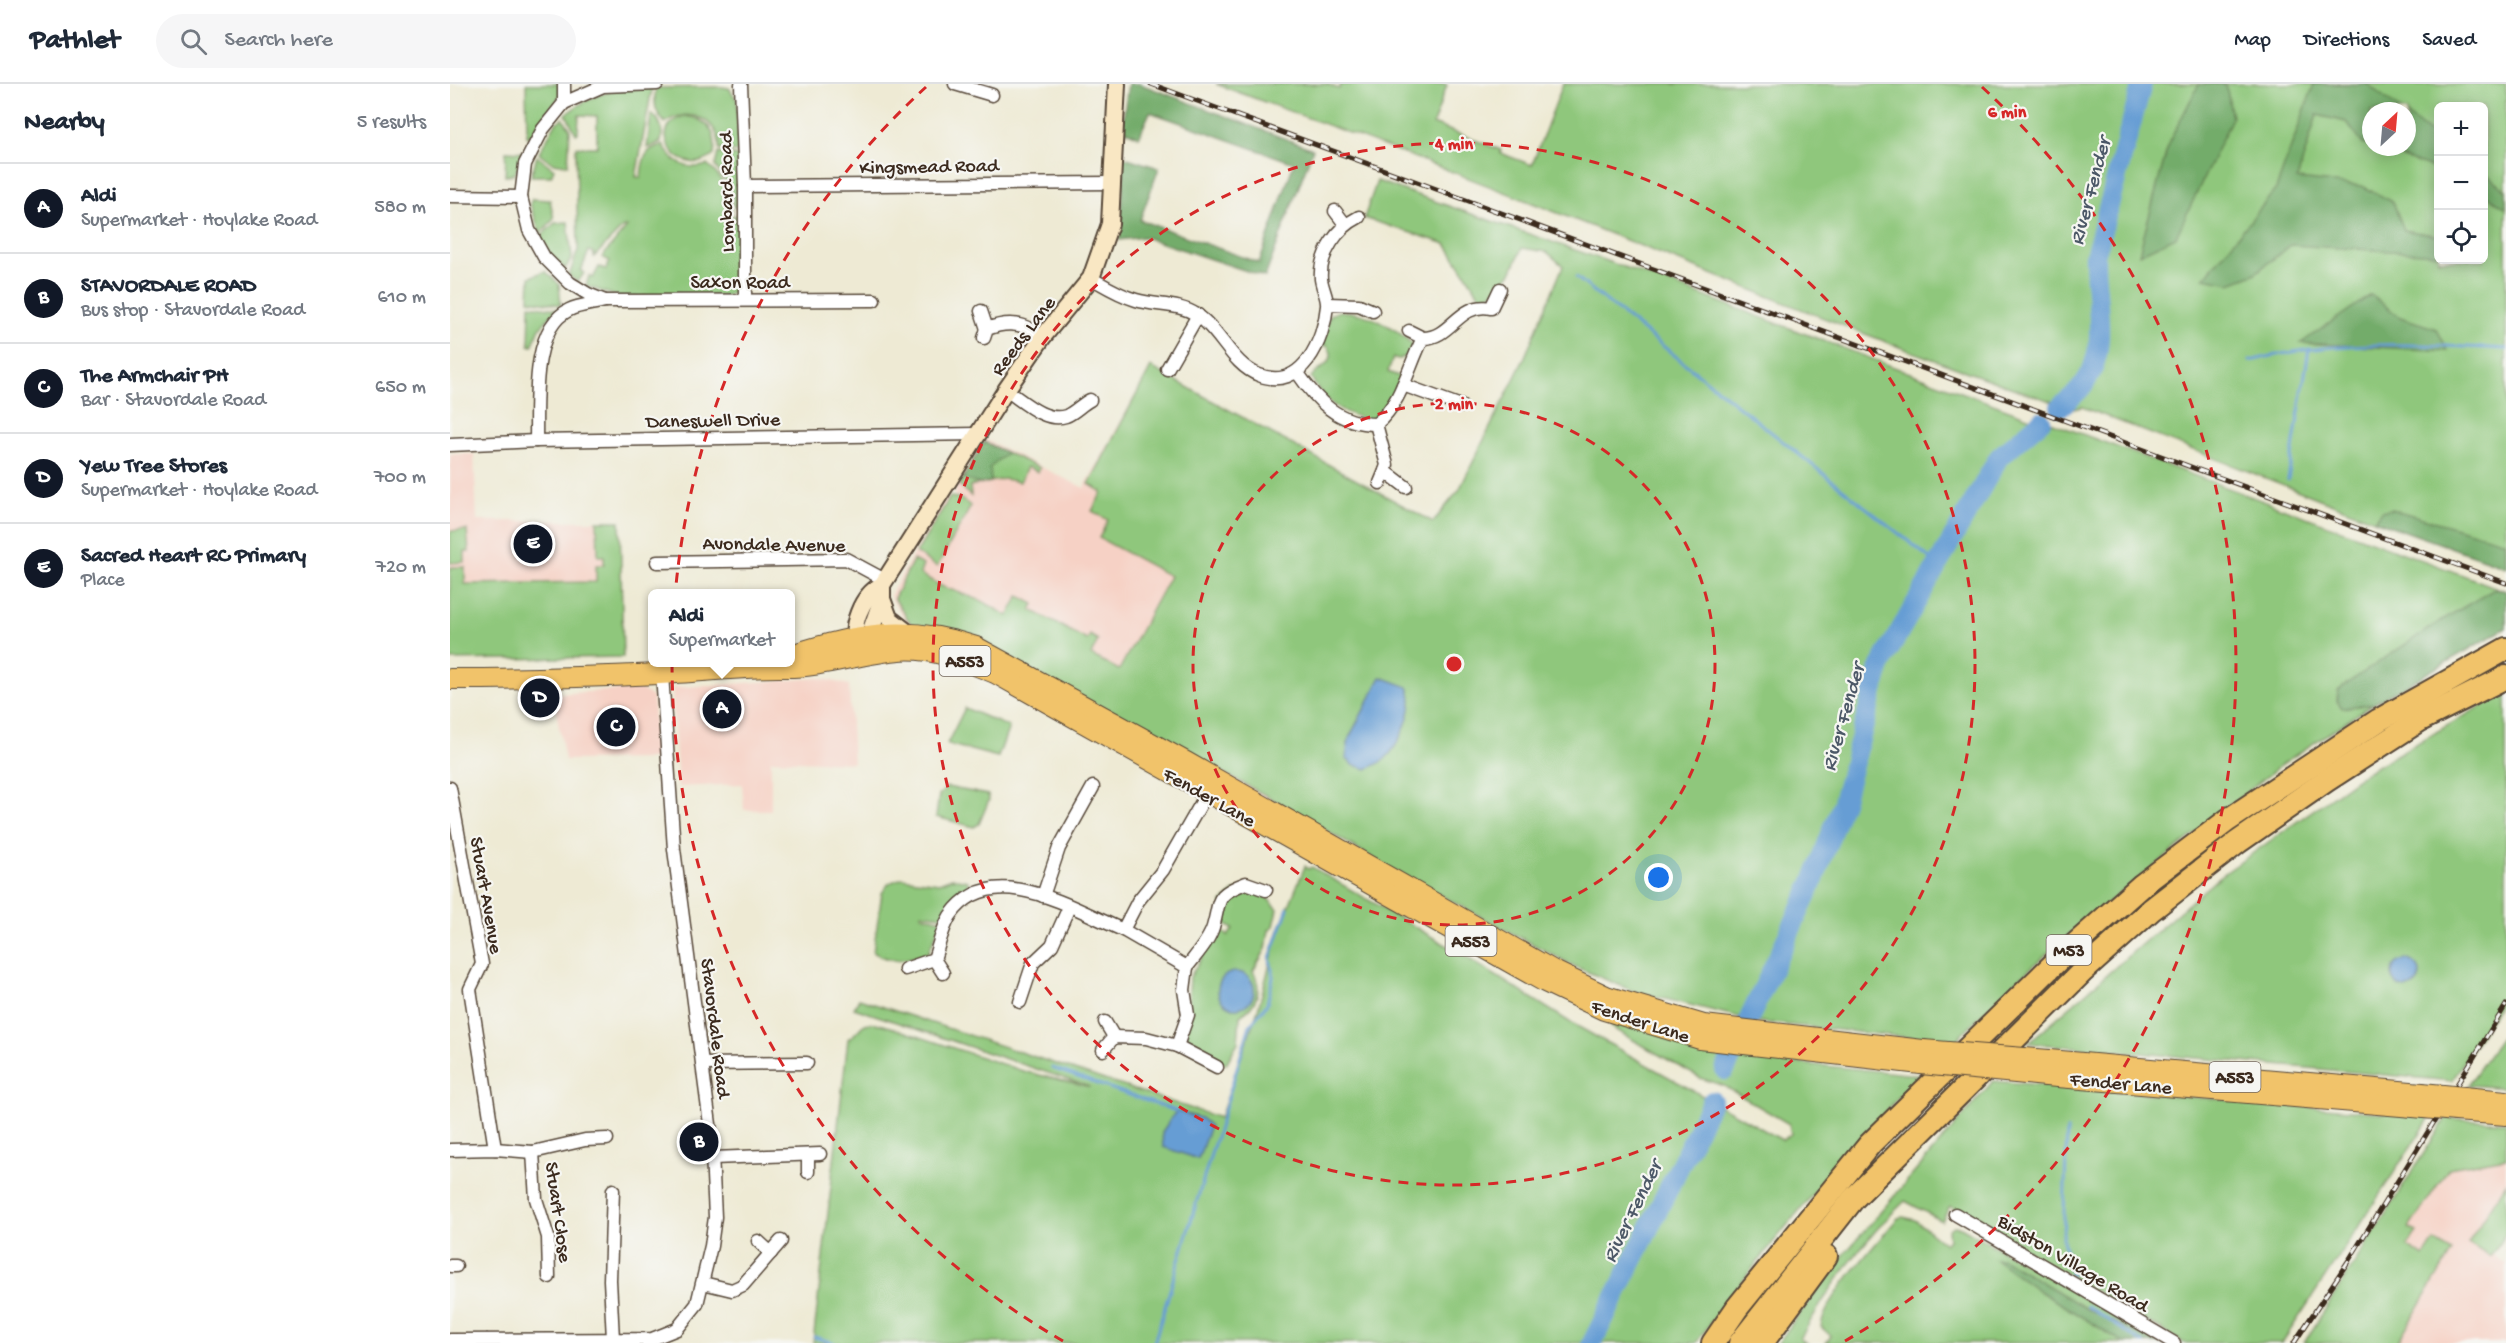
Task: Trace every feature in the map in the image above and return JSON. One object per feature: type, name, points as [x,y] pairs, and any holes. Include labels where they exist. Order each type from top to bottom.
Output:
[{"type":"highway","name":"M53","points":[[1713,1343],[1737,1308],[1870,1144],[2060,958],[2142,885],[2228,820],[2379,720],[2506,649]]},
{"type":"highway","name":"M53","points":[[1740,1343],[1854,1198],[1922,1127],[2083,971],[2151,910],[2238,842],[2420,720],[2506,677]]},
{"type":"highway","name":"M53","points":[[1762,1343],[1922,1127]]},
{"type":"main road","name":"A553","points":[[795,665],[902,632]]},
{"type":"main road","name":"Fender Lane","points":[[902,632],[960,642],[994,656],[1210,786]]},
{"type":"main road","name":"A553","points":[[795,654],[861,644]]},
{"type":"main road","name":"Fender Lane","points":[[861,644],[909,650],[970,663],[995,674],[1606,996],[1704,1025],[1922,1057],[2460,1104],[2506,1115]]},
{"type":"main road","name":"A553","points":[[450,679],[557,679],[662,674],[736,667]]},
{"type":"main road","name":"Fender Lane","points":[[2460,1104],[2506,1101]]},
{"type":"street","points":[[564,84],[564,103]]},
{"type":"street","points":[[605,301],[570,283],[544,257],[529,230],[521,197],[525,164],[543,129],[564,103],[599,85],[657,84]]},
{"type":"street","name":"Lombard Road","points":[[741,84],[746,186],[746,299]]},
{"type":"street","points":[[956,84],[992,95]]},
{"type":"street","name":"Reeds Lane","points":[[861,644],[863,605],[872,590],[883,588],[1006,390],[1042,338],[1091,278],[1110,224],[1117,84]]},
{"type":"street","name":"Kingsmead Road","points":[[746,186],[1113,183]]},
{"type":"street","points":[[450,196],[521,197]]},
{"type":"street","points":[[1335,211],[1345,224]]},
{"type":"street","points":[[1091,278],[1137,301],[1184,309],[1198,315],[1244,365],[1258,375],[1275,378],[1297,372],[1313,355],[1328,304],[1321,278],[1323,262],[1335,237],[1345,224],[1359,217]]},
{"type":"street","points":[[568,310],[570,283]]},
{"type":"street","points":[[1491,308],[1500,289]]},
{"type":"street","name":"Saxon Road","points":[[605,301],[874,300]]},
{"type":"street","points":[[536,441],[537,370],[542,345],[558,319],[568,310],[605,301]]},
{"type":"street","points":[[1328,304],[1359,305],[1373,311]]},
{"type":"street","points":[[1409,331],[1423,338],[1435,338],[1462,313],[1491,308],[1503,315]]},
{"type":"street","points":[[981,311],[986,333],[1001,324],[1015,324],[1032,329],[1042,338]]},
{"type":"street","points":[[1167,369],[1198,315]]},
{"type":"street","points":[[1376,424],[1389,412],[1423,338]]},
{"type":"street","points":[[1297,372],[1314,396],[1330,411],[1343,419],[1376,424]]},
{"type":"street","points":[[1403,385],[1461,406]]},
{"type":"street","points":[[1006,390],[1036,410],[1056,418],[1069,415],[1090,400]]},
{"type":"street","points":[[1376,424],[1387,465],[1382,477],[1406,487]]},
{"type":"street","name":"Daneswell Drive","points":[[450,446],[536,441],[977,434]]},
{"type":"street","name":"Avondale Avenue","points":[[657,562],[846,559],[883,588]]},
{"type":"street","points":[[883,588],[886,613],[902,632]]},
{"type":"street","name":"Stavordale Road","points":[[450,1340],[560,1342],[652,1339],[677,1329],[697,1304],[715,1217],[713,1158],[675,849],[662,674]]},
{"type":"street","points":[[1123,930],[1138,901],[1163,870],[1210,786]]},
{"type":"street","points":[[1043,896],[1059,848],[1093,787]]},
{"type":"street","name":"Stuart Avenue","points":[[450,788],[482,964],[470,989],[495,1149]]},
{"type":"street","points":[[1177,1046],[1188,1015],[1184,990],[1187,966],[1213,928],[1215,909],[1227,890],[1246,883],[1266,890]]},
{"type":"street","points":[[934,959],[950,916],[973,895],[1008,887],[1043,896],[1123,930],[1187,966]]},
{"type":"street","points":[[1020,1002],[1033,963],[1052,945],[1069,907]]},
{"type":"street","points":[[905,969],[934,959]]},
{"type":"street","points":[[934,959],[943,973]]},
{"type":"street","points":[[1105,1022],[1114,1037]]},
{"type":"street","points":[[1114,1037],[1146,1038],[1177,1046],[1217,1067]]},
{"type":"street","points":[[1103,1050],[1114,1037]]},
{"type":"street","points":[[702,1064],[807,1063]]},
{"type":"street","points":[[450,1150],[495,1149],[532,1152],[585,1140],[607,1139]]},
{"type":"street","name":"Stuart Close","points":[[532,1152],[536,1199],[548,1237],[549,1277]]},
{"type":"street","points":[[713,1158],[814,1154],[808,1172]]},
{"type":"street","points":[[613,1339],[610,1280],[614,1191]]},
{"type":"street","name":"Bidston Village Road","points":[[1955,1214],[2174,1343]]},
{"type":"street","points":[[758,1241],[771,1253]]},
{"type":"street","points":[[703,1283],[732,1290],[742,1285],[781,1241]]},
{"type":"shaded area","points":[[1151,367],[1330,786],[1315,830],[968,637],[945,628],[907,624],[890,596],[945,497],[956,499],[955,485],[984,439],[1084,488]]},
{"type":"shaded area","points":[[450,454],[474,454],[477,521],[620,521],[623,657],[450,660]]},
{"type":"shaded area","points":[[819,678],[849,685],[853,763],[771,760],[771,810],[744,810],[742,784],[678,787],[672,688]]},
{"type":"shaded area","points":[[641,689],[653,698],[656,759],[565,760],[553,694]]},
{"type":"shaded area","points":[[2506,1158],[2506,1233],[2492,1254],[2506,1264],[2506,1343],[2332,1343],[2449,1168]]},
{"type":"green space","points":[[526,84],[559,84],[560,94],[527,137]]},
{"type":"green space","points":[[1128,84],[1140,84],[1313,149],[1265,277],[1144,237],[1119,240],[1124,175],[1121,173],[1121,156],[1159,168],[1140,220],[1259,263],[1294,163],[1150,112],[1139,137],[1122,129]]},
{"type":"green space","points":[[1216,84],[1327,84],[1339,89],[1341,84],[1445,84],[1447,85],[1433,124],[1501,150],[1500,153],[1532,165],[1563,84],[2506,84],[2506,567],[2374,520],[2082,407],[2074,409],[1935,360],[1408,155]]},
{"type":"green space","points":[[2199,84],[2226,84],[2232,118],[2176,237],[2139,254],[2169,142]]},
{"type":"green space","points":[[2314,84],[2367,84],[2390,102],[2362,102],[2362,143],[2346,122],[2317,115],[2297,179],[2362,186],[2393,202],[2404,230],[2434,235],[2434,254],[2291,245],[2254,274],[2230,283],[2204,278],[2276,189]]},
{"type":"green space","points":[[652,88],[636,177],[641,177],[642,166],[648,152],[663,145],[671,157],[681,164],[693,167],[707,165],[718,176],[729,195],[732,217],[739,214],[739,286],[733,293],[726,296],[619,297],[586,286],[589,276],[593,278],[599,267],[606,269],[610,261],[602,257],[627,227],[623,227],[594,257],[593,252],[589,251],[581,271],[584,273],[578,282],[569,276],[578,250],[576,147],[597,147],[597,116],[579,115],[578,133],[576,134],[566,114],[587,100],[606,93]]},
{"type":"green space","points":[[656,88],[729,88],[737,100],[738,152],[719,150],[715,131],[701,118],[683,115],[665,123],[657,111]]},
{"type":"green space","points":[[651,114],[660,123],[662,138],[661,142],[647,148]]},
{"type":"green space","points":[[684,116],[705,123],[713,134],[714,155],[702,162],[690,162],[679,158],[671,150],[667,141],[667,131],[672,122]]},
{"type":"green space","points":[[563,118],[570,129],[568,165],[553,163],[539,153],[556,123]]},
{"type":"green space","points":[[2416,122],[2434,136],[2434,169],[2397,156],[2416,156]]},
{"type":"green space","points":[[506,151],[523,152],[515,174],[505,176]]},
{"type":"green space","points":[[718,153],[738,156],[739,209],[734,207],[730,187],[715,166]]},
{"type":"green space","points":[[537,156],[554,169],[551,176],[531,176]]},
{"type":"green space","points":[[2488,176],[2506,190],[2506,208],[2488,196]]},
{"type":"green space","points":[[1377,181],[1661,280],[2036,420],[1990,463],[1890,640],[1871,687],[1832,821],[1802,894],[1743,1018],[1633,991],[1576,967],[1393,870],[1278,802],[955,630],[911,624],[894,598],[913,560],[923,565],[920,574],[941,586],[982,601],[1008,616],[1019,596],[1034,604],[1031,610],[1087,640],[1090,635],[1098,640],[1091,655],[1119,670],[1170,576],[1099,538],[1108,520],[1092,511],[1102,492],[1089,484],[1151,367],[1433,522],[1459,490],[1524,359],[1563,266],[1547,252],[1522,248],[1511,273],[1484,302],[1446,244],[1364,218]]},
{"type":"green space","points":[[532,199],[550,200],[554,219],[540,233],[530,204]]},
{"type":"green space","points":[[568,222],[572,258],[565,269],[551,255],[540,237],[555,223]]},
{"type":"green space","points":[[545,271],[559,284],[561,305],[529,300],[530,277]]},
{"type":"green space","points":[[2371,295],[2400,317],[2437,329],[2448,351],[2301,343]]},
{"type":"green space","points":[[530,305],[557,309],[540,328],[532,346],[529,345]]},
{"type":"green space","points":[[1340,311],[1360,314],[1380,321],[1413,345],[1412,352],[1400,359],[1393,358],[1388,372],[1401,377],[1385,412],[1370,420],[1335,406],[1322,394],[1311,377],[1330,359],[1330,350],[1326,345],[1320,347],[1330,315]]},
{"type":"green space","points":[[2047,421],[2506,591],[2506,628],[2373,704],[2285,762],[2075,929],[2005,991],[1954,1042],[1751,1021],[1829,854],[1887,667],[1920,603],[2001,459]]},
{"type":"green space","points":[[984,442],[1040,468],[1038,472],[1027,467],[1020,482],[1004,479],[970,486],[971,496],[959,485]]},
{"type":"green space","points":[[984,442],[1007,453],[990,467],[991,482],[979,484],[963,478]]},
{"type":"green space","points":[[950,497],[959,498],[971,506],[937,567],[916,553]]},
{"type":"green space","points":[[2391,509],[2506,542],[2506,567],[2374,520],[2381,511]]},
{"type":"green space","points":[[597,521],[620,521],[623,657],[450,660],[450,567],[465,567],[465,584],[596,582],[596,565],[604,565],[604,556],[598,556]]},
{"type":"green space","points":[[467,530],[469,552],[465,552],[465,562],[450,563],[450,531]]},
{"type":"green space","points":[[2496,588],[2506,591],[2506,628],[2373,704],[2342,708],[2337,701],[2338,691],[2349,682],[2442,620]]},
{"type":"green space","points":[[2506,692],[2506,994],[2452,1081],[2028,1043],[2218,878],[2368,771]]},
{"type":"green space","points":[[965,708],[1009,727],[998,757],[947,744]]},
{"type":"green space","points":[[947,787],[988,795],[989,800],[979,824],[974,827],[936,817],[939,795]]},
{"type":"green space","points":[[1305,866],[1308,869],[1312,867],[1458,952],[1568,1021],[1782,1140],[1791,1134],[1789,1124],[1724,1086],[1700,1078],[1612,1028],[1610,1020],[1725,1049],[1723,1056],[1919,1075],[1803,1205],[1696,1343],[1595,1343],[1714,1104],[1709,1101],[1589,1343],[813,1343],[848,1039],[866,1024],[876,1023],[1026,1072],[1090,1087],[854,1008],[859,999],[1220,1118],[1258,1009],[1278,933]]},
{"type":"green space","points":[[902,878],[939,883],[952,878],[968,881],[968,888],[941,916],[921,913],[921,915],[942,920],[928,953],[906,959],[893,959],[873,952],[882,893],[889,883]]},
{"type":"green space","points":[[1249,889],[1262,893],[1278,909],[1274,926],[1269,930],[1266,949],[1253,971],[1258,984],[1257,996],[1251,1007],[1240,1016],[1238,1042],[1226,1064],[1198,1053],[1186,1043],[1190,977],[1216,933],[1222,931],[1228,936],[1233,929],[1222,922],[1222,902],[1235,891]]},
{"type":"green space","points":[[2506,1030],[2506,1088],[2468,1085]]},
{"type":"green space","points":[[1993,1081],[2430,1118],[2282,1343],[2184,1343],[1950,1206],[1942,1221],[1905,1201],[1875,1231],[1834,1284],[1800,1339],[1807,1343],[1778,1343],[1835,1265]]},
{"type":"green space","points":[[2446,1118],[2506,1122],[2506,1158],[2449,1168],[2409,1228],[2417,1232],[2407,1246],[2424,1257],[2434,1241],[2452,1252],[2397,1343],[2304,1343]]},
{"type":"green space","points":[[2506,1183],[2506,1233],[2490,1257],[2468,1243]]},
{"type":"green space","points":[[1898,1218],[1915,1220],[1945,1244],[1949,1240],[1948,1230],[1953,1226],[1961,1227],[2160,1343],[1826,1343],[1831,1336],[1821,1327],[1831,1302]]},
{"type":"green space","points":[[1995,1259],[2003,1259],[2087,1309],[2158,1343],[2124,1343],[2041,1292]]},
{"type":"water","points":[[1381,677],[1408,687],[1411,704],[1401,736],[1390,754],[1380,763],[1367,769],[1353,765],[1346,758],[1349,738]]},
{"type":"water","points":[[2406,960],[2416,964],[2420,974],[2416,984],[2406,988],[2396,984],[2392,974],[2396,964]]},
{"type":"water","points":[[1236,972],[1249,977],[1254,990],[1249,1003],[1236,1008],[1223,1003],[1218,990],[1223,977]]},
{"type":"water","points":[[1176,1111],[1201,1118],[1210,1126],[1198,1159],[1163,1147],[1162,1132]]},
{"type":"waterway","name":"River Fender","points":[[2060,407],[2081,388],[2096,358],[2099,324],[2095,256],[2142,84]]},
{"type":"waterway","points":[[1576,277],[1937,564]]},
{"type":"waterway","points":[[2250,361],[2281,354],[2345,346],[2410,345],[2506,349]]},
{"type":"waterway","points":[[2288,480],[2309,349]]},
{"type":"waterway","name":"River Fender","points":[[1748,1021],[1813,882],[1843,802],[1880,666],[1999,457],[2041,421]]},
{"type":"waterway","points":[[1154,1343],[1250,1025],[1267,1004],[1273,977],[1270,958],[1288,908]]},
{"type":"waterway","name":"River Fender","points":[[1725,1070],[1732,1056]]},
{"type":"waterway","points":[[1052,1068],[1176,1111]]},
{"type":"waterway","name":"River Fender","points":[[1592,1343],[1712,1101]]},
{"type":"waterway","points":[[2067,1130],[2063,1240],[2071,1274]]},
{"type":"waterway","points":[[2087,1306],[2143,1343]]},
{"type":"waterway","points":[[814,1337],[834,1343]]},
{"type":"railway","points":[[1151,84],[2506,583]]},
{"type":"railway","points":[[2294,1343],[2349,1260],[2506,1005]]},
{"type":"place","name":"Sacred Heart RC Primary","points":[[533,544]]},
{"type":"place","name":"Yew Tree Stores","points":[[540,698]]},
{"type":"place","name":"Aldi","points":[[722,709]]},
{"type":"place","name":"The Armchair PH","points":[[616,727]]},
{"type":"place","name":"STAVORDALE ROAD","points":[[699,1142]]}]
